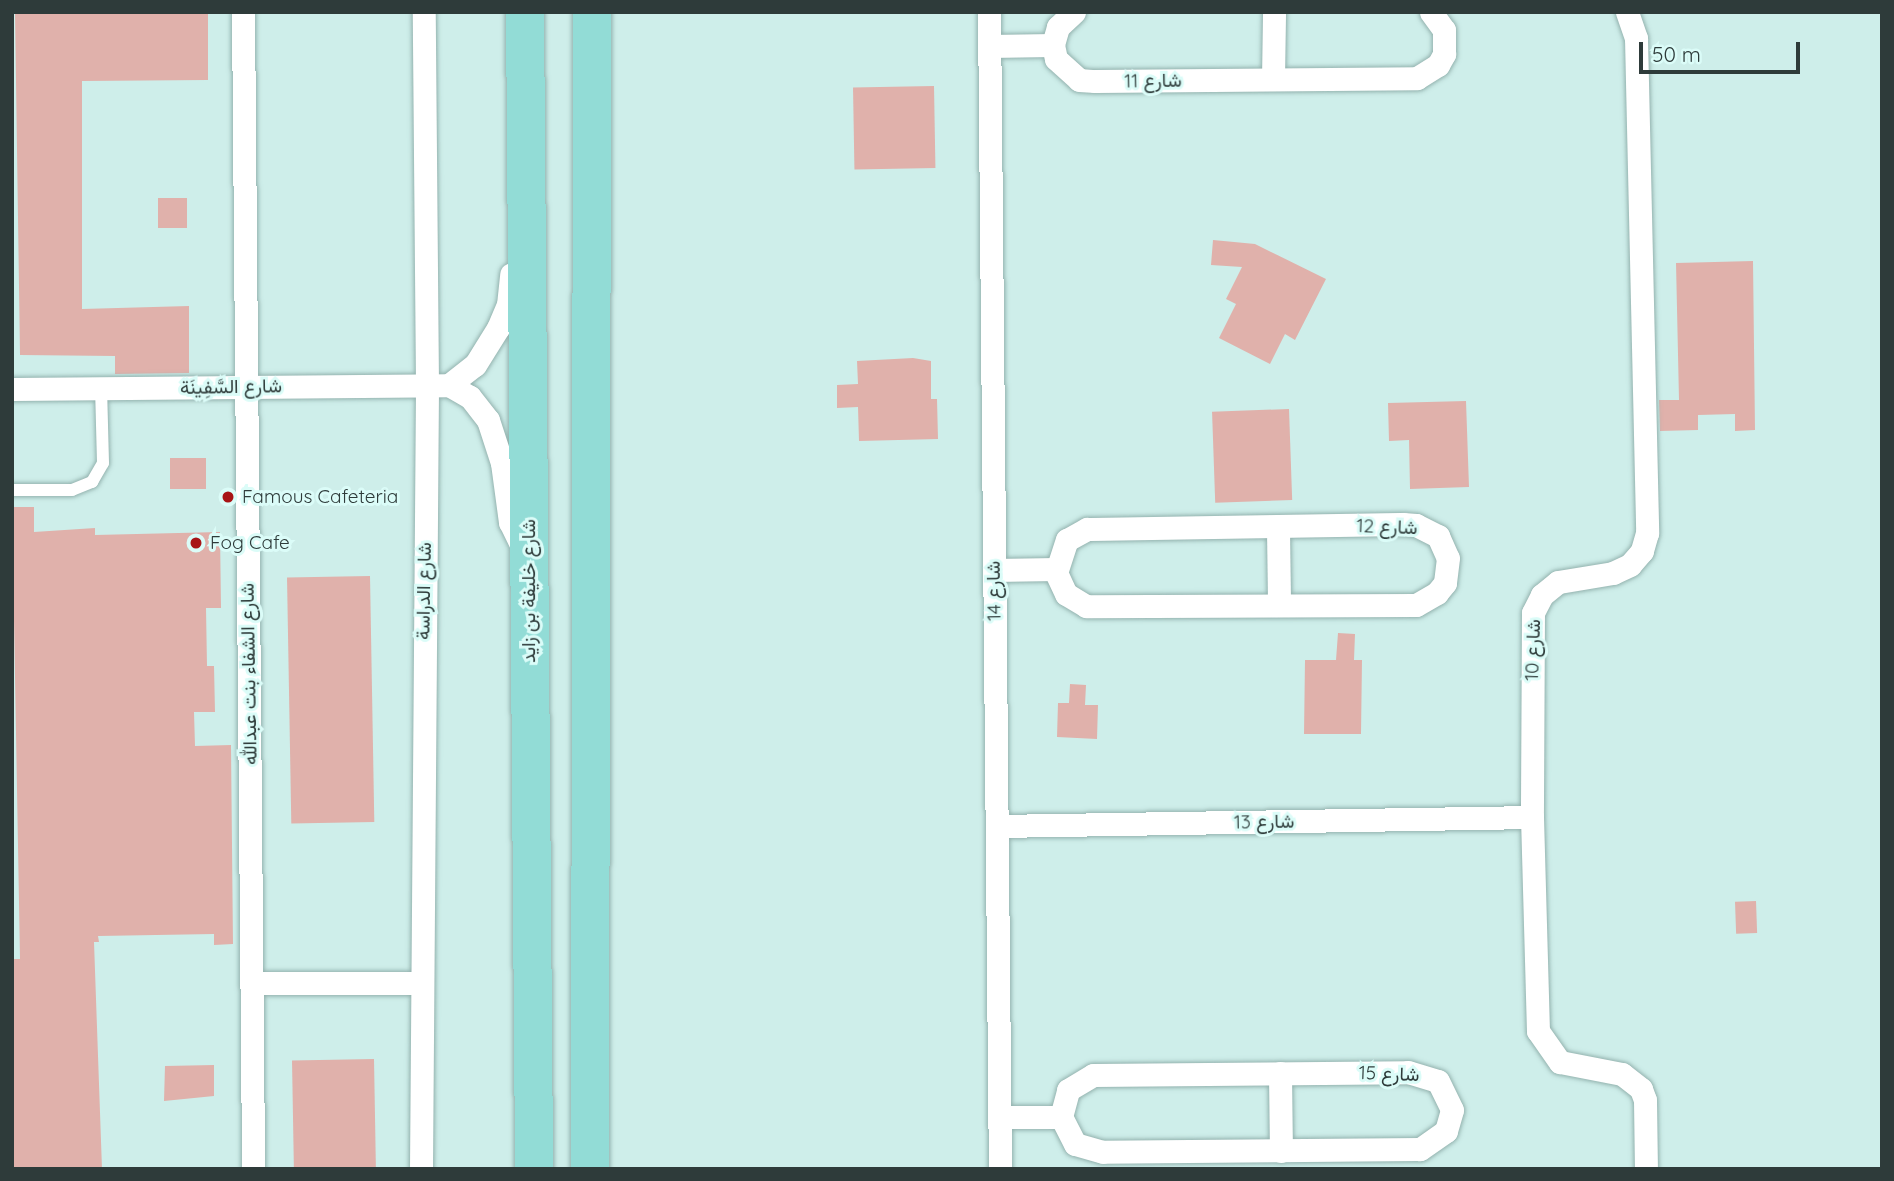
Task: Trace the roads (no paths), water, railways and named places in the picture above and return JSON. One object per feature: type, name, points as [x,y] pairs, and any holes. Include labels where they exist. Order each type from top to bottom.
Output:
[{"type":"highway","name":"شارع خليفة بن زايد","points":[[525,12],[534,1169]]},
{"type":"highway","points":[[590,1169],[592,12]]},
{"type":"street","name":"شارع الشفاء بنت عبدالله","points":[[243,12],[253,1169]]},
{"type":"street","name":"شارع الدراسة","points":[[421,1169],[420,983],[438,385],[424,12]]},
{"type":"street","name":"شارع 14","points":[[989,12],[1000,1169]]},
{"type":"street","points":[[989,46],[1053,45],[1058,27],[1074,12]]},
{"type":"street","points":[[1273,79],[1274,12]]},
{"type":"street","name":"شارع 11","points":[[1053,45],[1065,72],[1079,80],[1418,78],[1438,65],[1444,54],[1444,30],[1431,12]]},
{"type":"street","name":"شارع 10","points":[[1627,12],[1636,38],[1647,533],[1642,551],[1630,565],[1613,573],[1558,582],[1542,595],[1532,613],[1532,817],[1538,1031],[1560,1062],[1622,1074],[1641,1089],[1645,1100],[1646,1169]]},
{"type":"street","points":[[438,385],[475,365],[501,322],[510,294],[511,233],[527,211]]},
{"type":"street","name":"شارع السَّفِينَة","points":[[12,389],[438,385]]},
{"type":"street","points":[[438,385],[470,397],[488,420],[502,463],[510,522],[528,554]]},
{"type":"street","name":"شارع 12","points":[[1416,525],[1438,536],[1448,558],[1445,583],[1437,593],[1416,605],[1086,606],[1066,594],[1056,569],[1067,540],[1087,529],[1278,529],[1416,525]]},
{"type":"street","points":[[1278,529],[1279,605]]},
{"type":"street","points":[[994,570],[1056,569]]},
{"type":"street","name":"شارع 13","points":[[997,826],[1532,817]]},
{"type":"street","points":[[253,983],[420,983]]},
{"type":"street","name":"شارع 15","points":[[1419,1072],[1438,1081],[1452,1110],[1446,1131],[1420,1149],[1089,1151],[1070,1138],[1061,1117],[1068,1090],[1093,1075],[1280,1073],[1419,1072]]},
{"type":"street","points":[[1280,1073],[1281,1151]]},
{"type":"street","points":[[1000,1117],[1061,1117]]},
{"type":"lane","points":[[12,490],[72,490],[92,482],[103,463],[101,388]]},
{"type":"place","name":"Famous Cafeteria","points":[[228,497]]},
{"type":"place","name":"Fog Cafe","points":[[196,543]]}]
